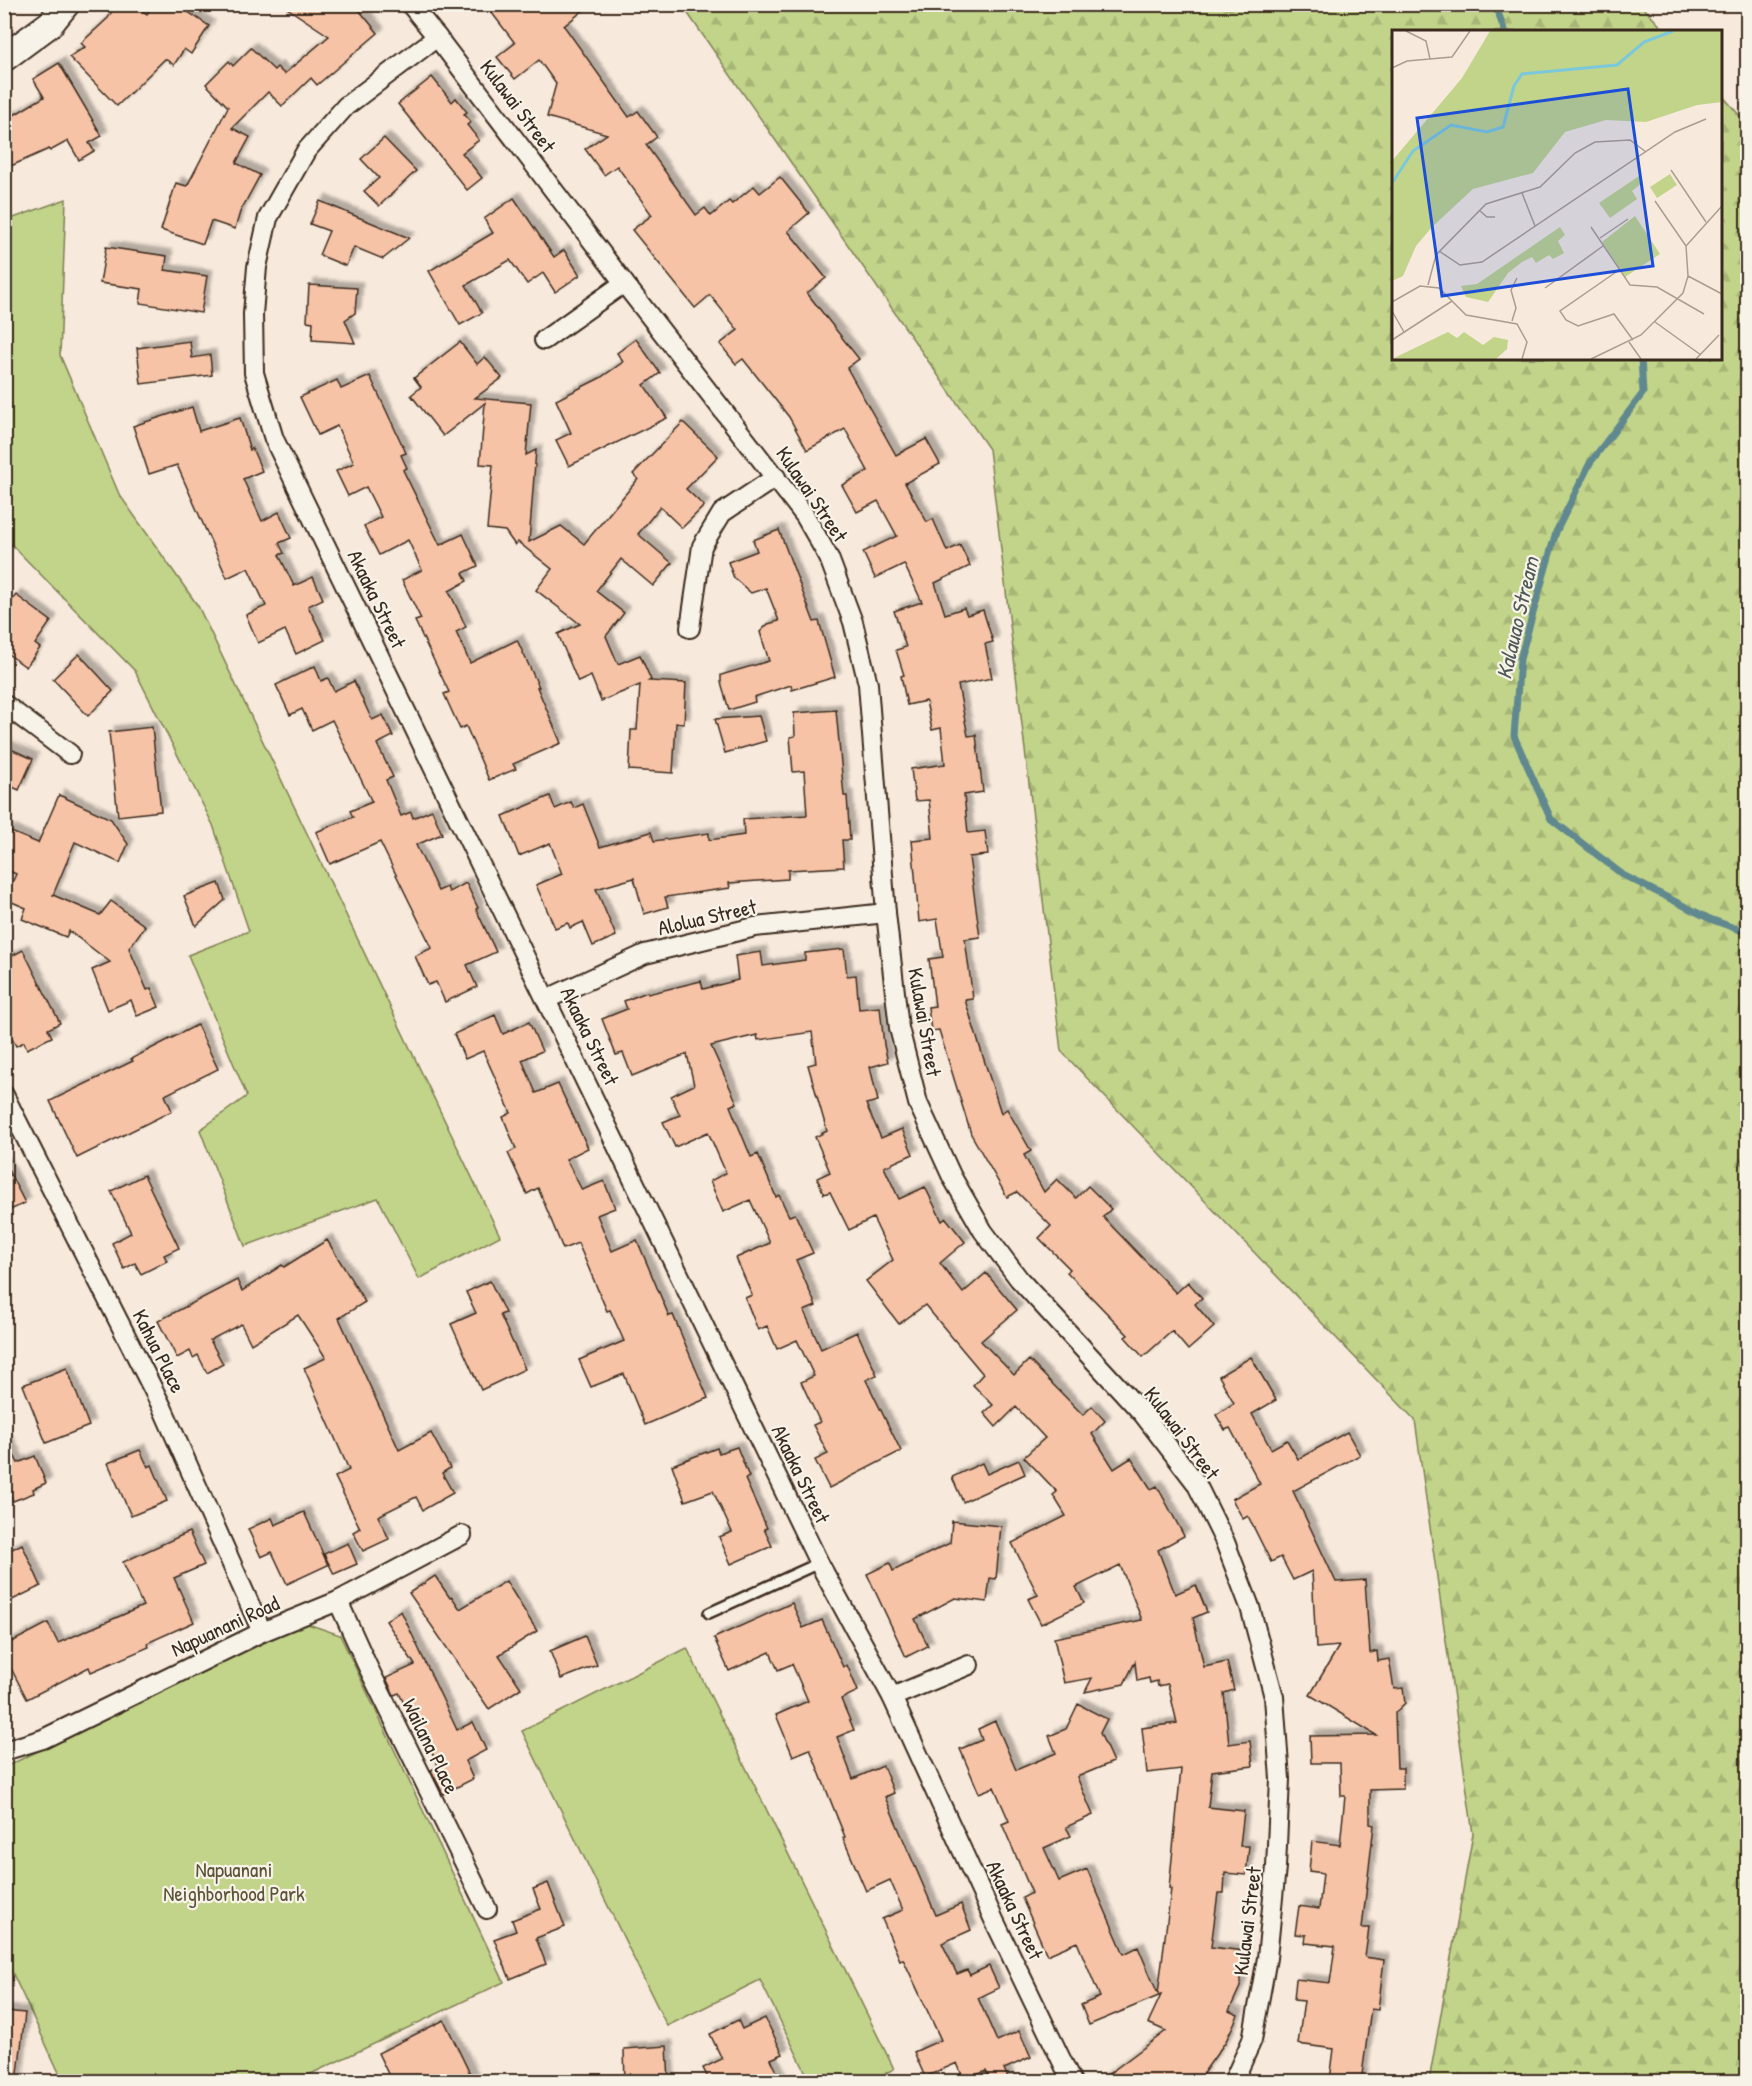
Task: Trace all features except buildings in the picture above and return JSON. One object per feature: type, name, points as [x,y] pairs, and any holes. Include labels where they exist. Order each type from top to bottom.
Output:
[{"type":"street","points":[[4,58],[50,24],[66,4]]},
{"type":"street","name":"Kulawai Street","points":[[410,4],[776,477],[805,516],[829,558],[853,622],[868,684],[886,913],[899,1028],[918,1102],[952,1177],[983,1231],[1019,1279],[1143,1414],[1196,1483],[1225,1542],[1250,1607],[1274,1697],[1281,1779],[1276,1867],[1267,1958],[1252,2040],[1233,2082]]},
{"type":"street","name":"Akaaka Street","points":[[437,37],[340,113],[306,151],[268,218],[258,267],[253,314],[254,373],[274,439],[819,1563],[892,1697],[994,1920],[1072,2082]]},
{"type":"street","points":[[544,340],[624,283]]},
{"type":"street","points":[[690,628],[702,546],[722,513],[776,477]]},
{"type":"street","points":[[4,704],[70,754]]},
{"type":"street","name":"Alolua Street","points":[[547,999],[645,954],[755,927],[886,913]]},
{"type":"street","name":"Kahua Place","points":[[4,1095],[162,1407],[262,1632]]},
{"type":"street","name":"Napuanani Road","points":[[4,1751],[43,1739],[262,1632],[338,1601],[462,1535]]},
{"type":"street","name":"Wailana Place","points":[[338,1601],[372,1676],[487,1909]]},
{"type":"street","points":[[892,1697],[969,1665]]},
{"type":"lane","points":[[709,1613],[819,1563]]},
{"type":"green space","points":[[682,5],[1641,5],[1664,30],[1392,30],[1392,360],[1722,360],[1722,95],[1747,124],[1747,2081],[1429,2081],[1473,1834],[1415,1420],[1061,1051],[989,449]]},
{"type":"green space","points":[[66,199],[60,355],[119,494],[198,606],[500,1236],[419,1279],[378,1198],[245,1246],[200,1130],[247,1096],[188,955],[249,931],[213,825],[135,671],[5,538],[5,221]]},
{"type":"green space","name":"Napuanani Neighborhood Park","points":[[305,1623],[340,1635],[504,1982],[296,2081],[63,2081],[5,1957],[5,1767]]},
{"type":"green space","points":[[687,1648],[894,2069],[870,2081],[810,2081],[760,1980],[667,2026],[522,1731]]},
{"type":"waterway","name":"Kalauao Stream","points":[[1495,4],[1504,30]]},
{"type":"waterway","name":"Kalauao Stream","points":[[1641,360],[1643,393],[1590,463],[1556,532],[1520,659],[1514,736],[1551,819],[1623,875],[1710,919],[1748,933]]}]
